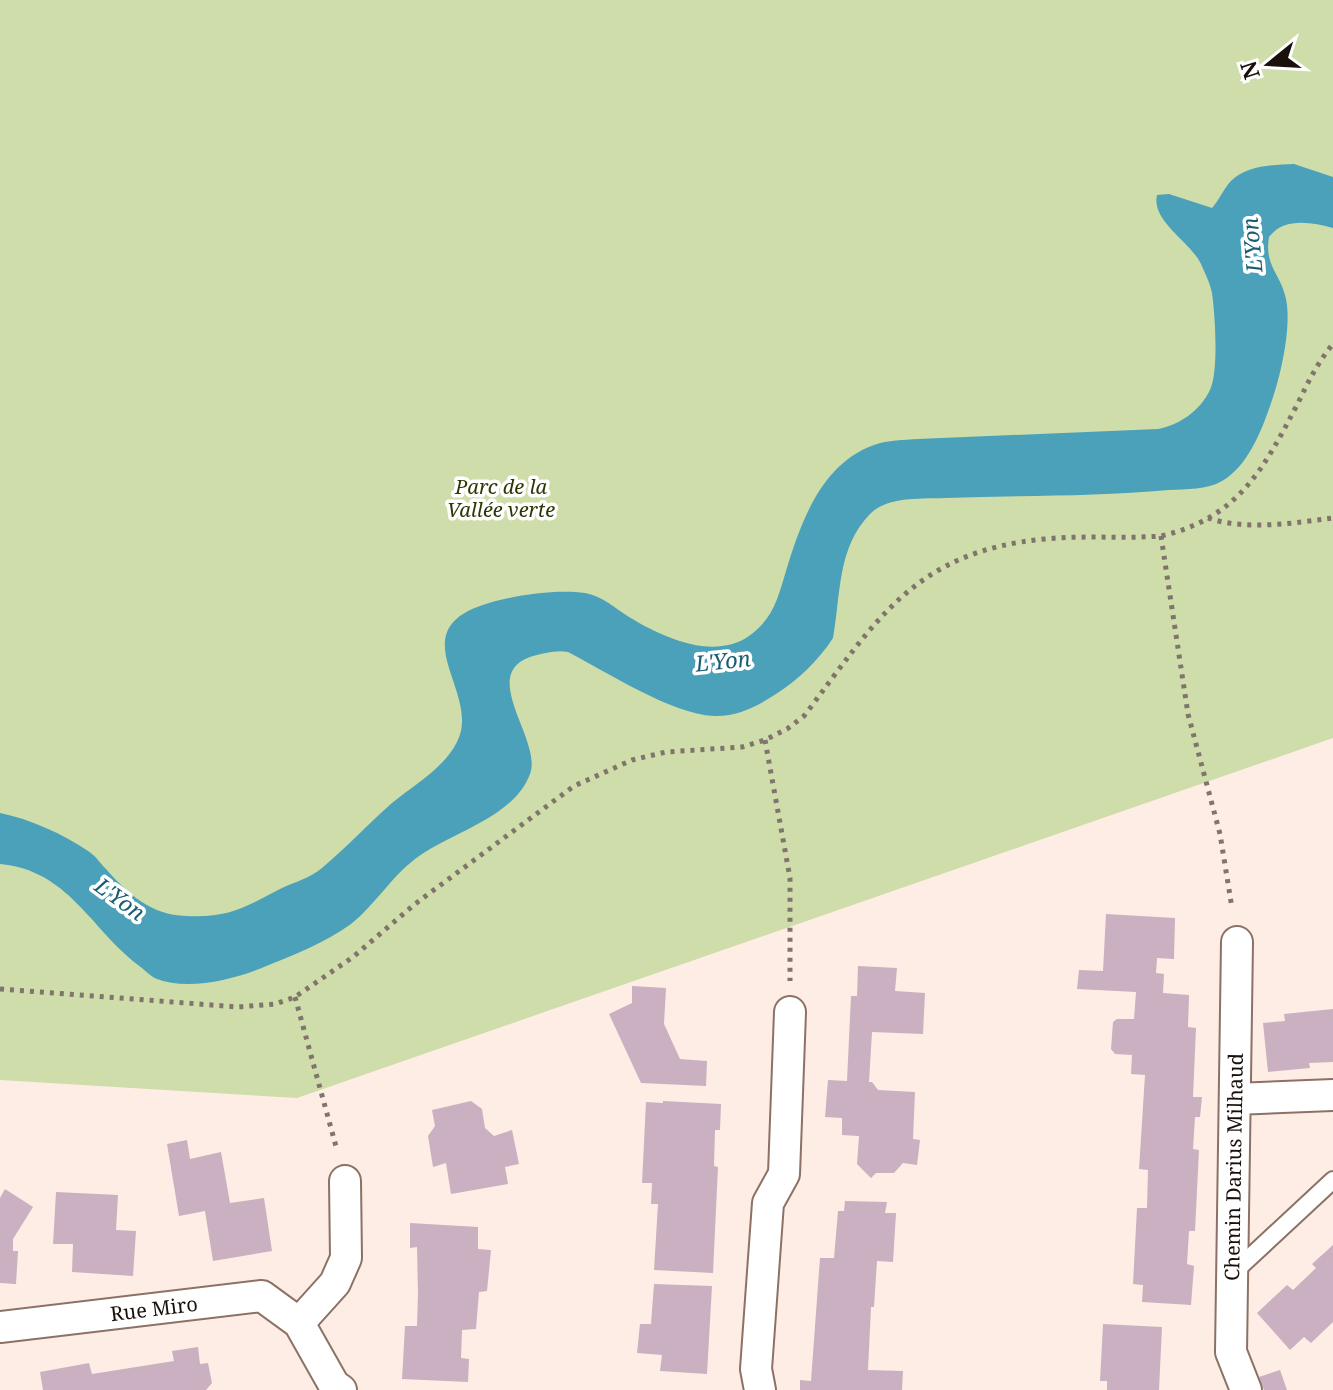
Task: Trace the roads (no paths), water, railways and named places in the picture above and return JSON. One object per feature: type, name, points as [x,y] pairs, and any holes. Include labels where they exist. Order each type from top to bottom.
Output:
[{"type":"street","name":"Chemin Darius Milhaud","points":[[1237,942],[1231,1352],[1246,1390]]},
{"type":"street","points":[[760,1390],[756,1369],[768,1203],[784,1174],[790,1012]]},
{"type":"street","points":[[1235,1099],[1333,1095]]},
{"type":"street","points":[[341,1390],[334,1385],[299,1323],[335,1283],[346,1258],[345,1181]]},
{"type":"street","name":"Rue Miro","points":[[0,1327],[262,1296],[299,1323]]},
{"type":"lane","points":[[1232,1274],[1333,1180]]},
{"type":"water","name":"L'Yon","points":[[1294,164],[1333,177],[1333,228],[1307,223],[1290,224],[1282,226],[1269,237],[1271,263],[1286,299],[1284,353],[1274,395],[1257,437],[1239,467],[1222,481],[1189,489],[916,499],[895,501],[877,508],[859,527],[851,542],[842,572],[833,638],[808,669],[762,703],[739,713],[714,716],[679,708],[568,652],[533,656],[517,665],[510,677],[510,692],[532,760],[530,774],[522,789],[496,813],[415,859],[360,916],[341,931],[320,943],[239,976],[197,984],[155,978],[121,950],[61,889],[44,877],[0,864],[0,813],[34,823],[78,845],[93,855],[132,895],[162,912],[201,916],[237,910],[317,871],[392,803],[437,768],[451,751],[462,723],[445,646],[448,629],[462,615],[489,603],[524,595],[585,593],[672,638],[704,646],[735,643],[749,636],[769,615],[806,515],[827,480],[856,454],[874,445],[896,440],[1158,429],[1174,424],[1195,411],[1210,390],[1215,370],[1216,342],[1210,286],[1196,255],[1160,214],[1157,195],[1169,194],[1212,208],[1237,176],[1261,167]]},
{"type":"park label","name":"Parc de la Vallée verte","points":[[501,498]]}]
